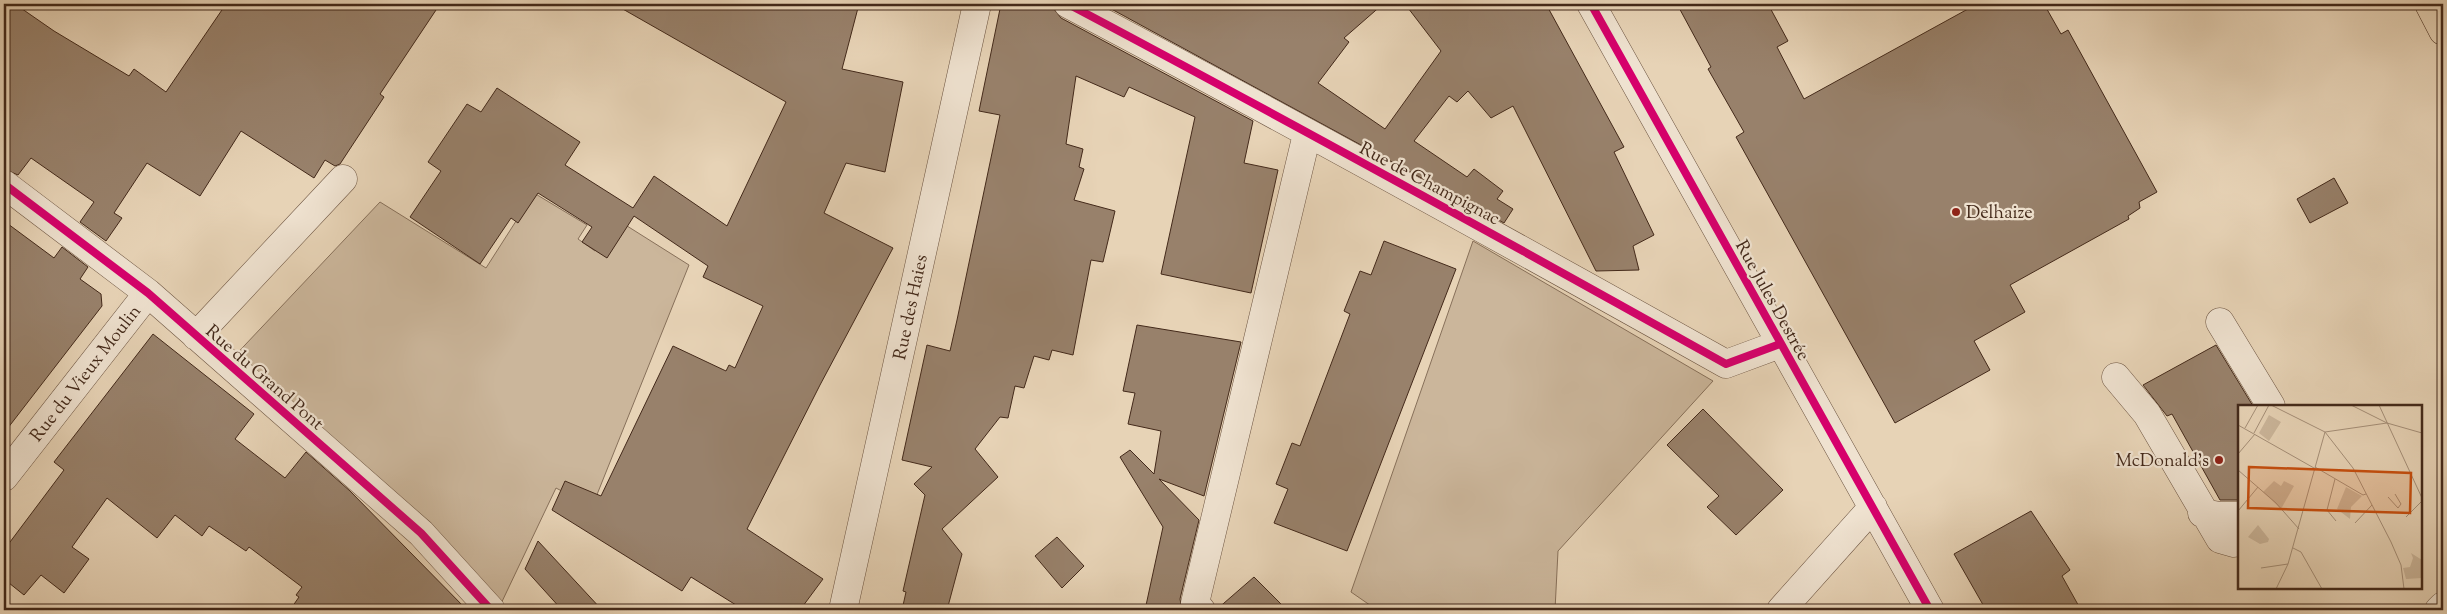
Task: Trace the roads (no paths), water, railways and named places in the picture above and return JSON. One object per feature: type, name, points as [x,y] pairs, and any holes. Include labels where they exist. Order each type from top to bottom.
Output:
[{"type":"main road","points":[[2429,4],[2443,31]]},
{"type":"street","name":"Rue des Haies","points":[[843,610],[977,4]]},
{"type":"street","name":"Rue de Champignac","points":[[1068,4],[1264,107],[1307,134],[1478,225],[1726,364],[1780,344]]},
{"type":"street","name":"Rue Jules Destrée","points":[[1591,4],[1930,610]]},
{"type":"street","points":[[1201,610],[1194,603],[1307,134]]},
{"type":"street","points":[[196,336],[343,179]]},
{"type":"street","name":"Rue du Grand Pont","points":[[4,184],[148,293],[421,533],[491,610]]},
{"type":"street","name":"Rue du Vieux Moulin","points":[[4,477],[148,293]]},
{"type":"street","points":[[2220,322],[2270,405]]},
{"type":"street","points":[[2116,377],[2147,414],[2202,513],[2220,539],[2234,543],[2238,542]]},
{"type":"street","points":[[1781,610],[1873,507]]},
{"type":"street","points":[[2202,513],[2238,516]]},
{"type":"street","points":[[2439,610],[2443,606]]},
{"type":"place","name":"Delhaize","points":[[1956,212]]},
{"type":"place","name":"McDonald's","points":[[2219,460]]}]
